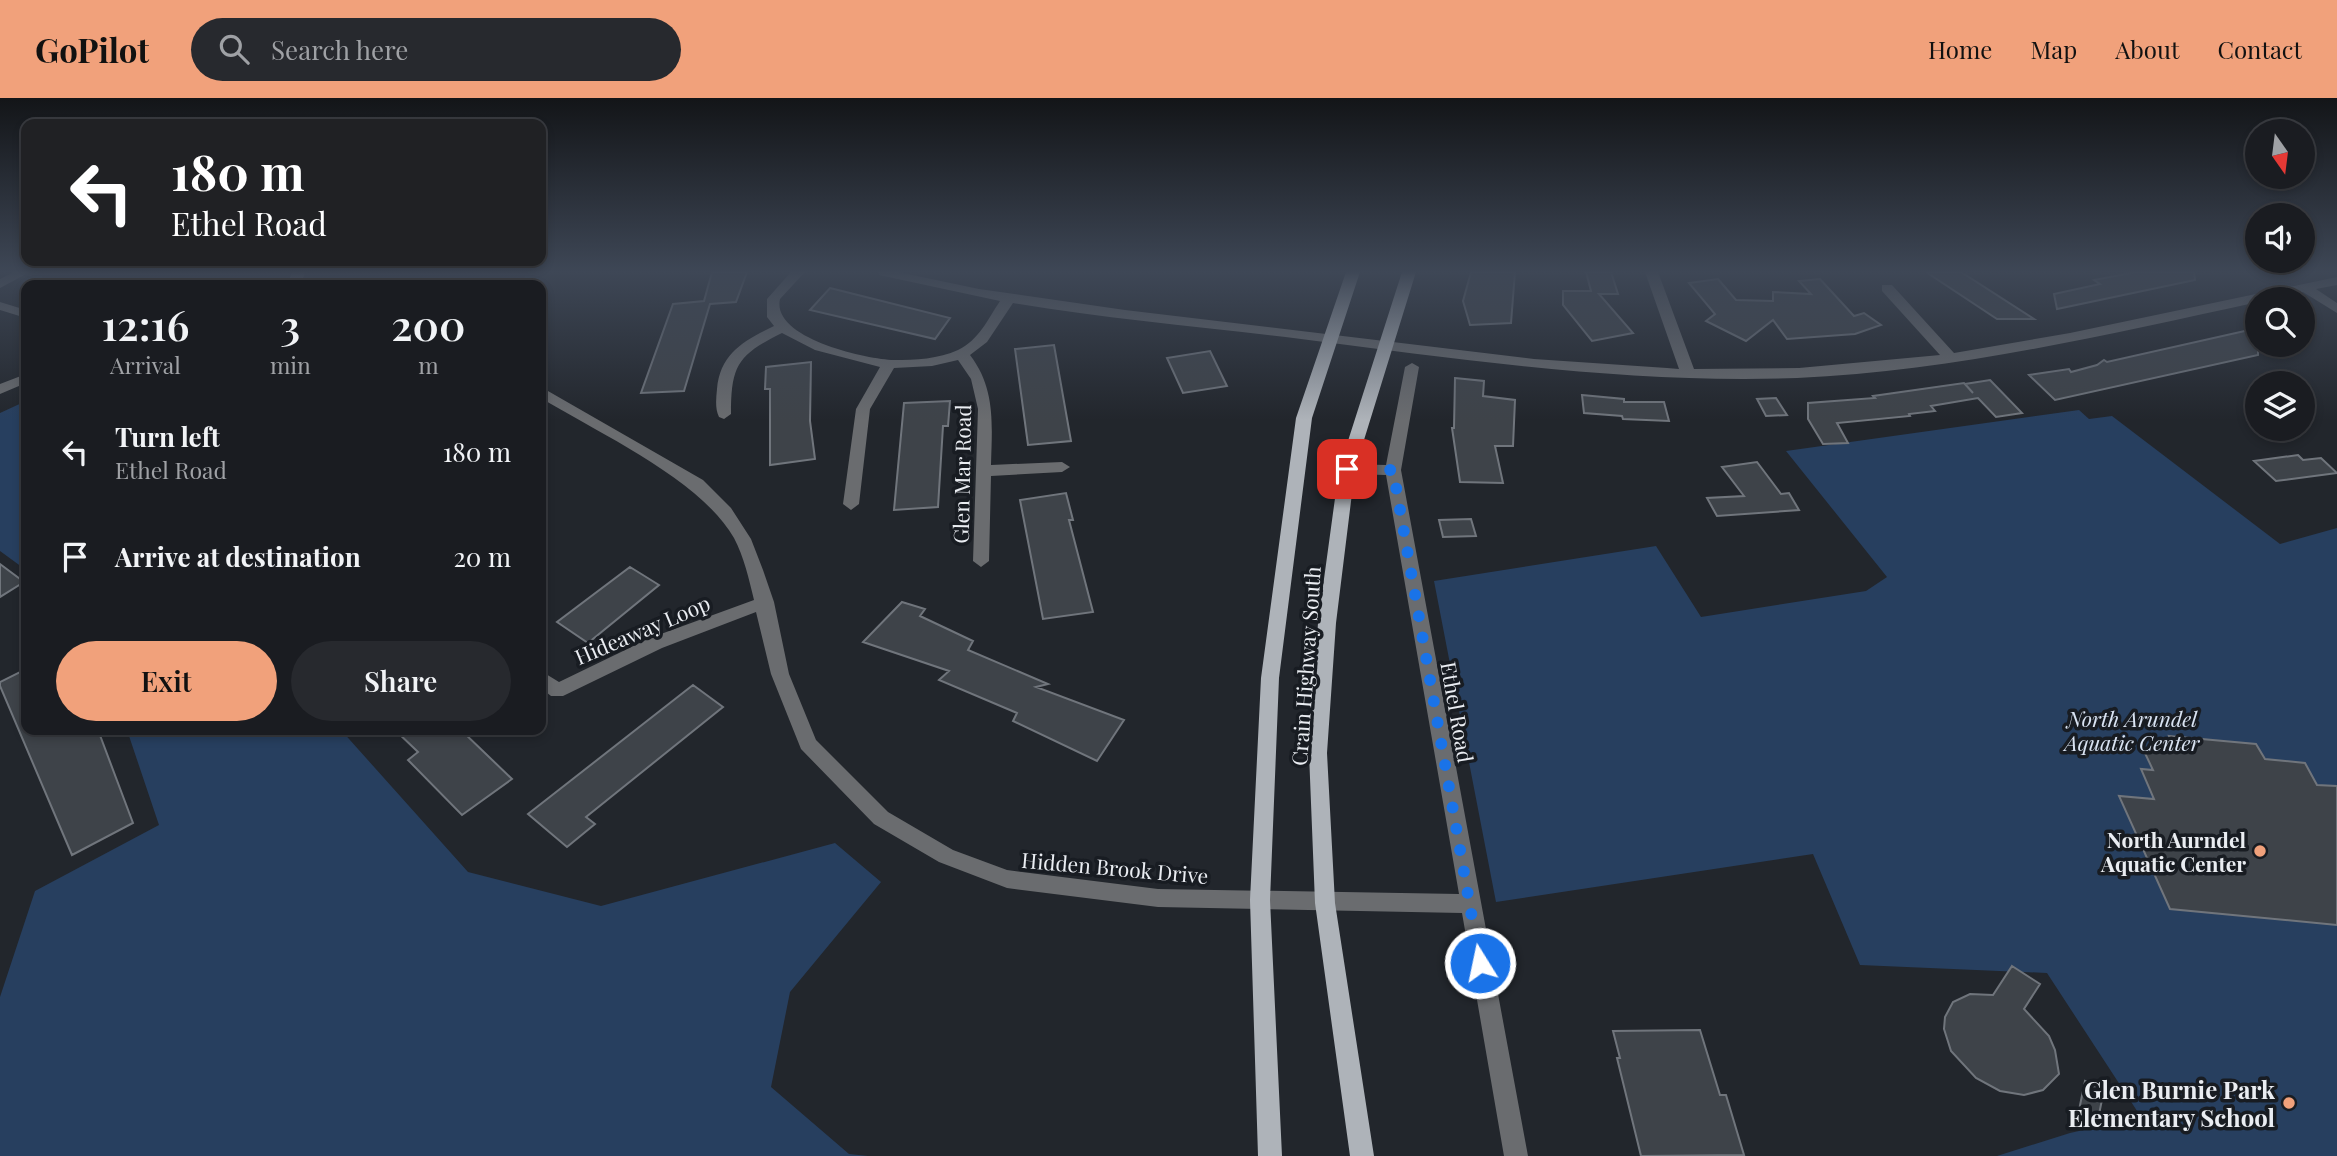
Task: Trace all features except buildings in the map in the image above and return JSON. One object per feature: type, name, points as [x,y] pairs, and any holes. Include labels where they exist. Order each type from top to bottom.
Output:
[{"type":"main road","name":"Crain Highway South","points":[[1270,1156],[1260,900],[1270,677],[1284,554],[1304,418],[1336,321]]},
{"type":"main road","name":"Crain Highway South","points":[[1362,1156],[1325,903],[1318,753],[1327,623],[1347,469],[1392,321]]},
{"type":"street","points":[[777,321],[781,328],[803,342],[888,364],[918,363],[961,354],[980,340],[993,321]]},
{"type":"street","points":[[1197,321],[1619,371],[1688,373],[1800,373],[1950,357],[2069,338],[2147,321]]},
{"type":"street","points":[[1669,321],[1688,373]]},
{"type":"street","points":[[1917,321],[1950,357]]},
{"type":"street","points":[[724,414],[723,386],[731,361],[747,345],[781,328]]},
{"type":"street","name":"Glen Mar Road","points":[[961,354],[975,370],[983,388],[981,561]]},
{"type":"street","points":[[851,504],[863,409],[888,364]]},
{"type":"street","name":"Ethel Road","points":[[1412,367],[1393,470],[1516,1156]]},
{"type":"street","points":[[0,390],[21,380]]},
{"type":"street","name":"Hidden Brook Drive","points":[[546,395],[698,484],[725,512],[743,539],[765,602],[780,674],[808,744],[881,818],[946,856],[1007,879],[1158,898],[1470,904]]},
{"type":"street","points":[[983,471],[1062,467]]},
{"type":"street","points":[[1347,469],[1393,470]]},
{"type":"street","name":"Hideaway Loop","points":[[546,682],[558,691],[656,643],[765,602]]},
{"type":"green space","points":[[21,403],[21,566],[0,551],[0,413]]},
{"type":"green space","name":"North Arundel Aquatic Center","points":[[2079,410],[2089,419],[2112,416],[2280,544],[2337,528],[2337,1156],[1997,1156],[2070,1133],[2141,1117],[2047,973],[1860,965],[1813,854],[1496,902],[1434,581],[1656,546],[1701,617],[1866,591],[1887,577],[1786,451]]},
{"type":"green space","points":[[129,735],[345,735],[468,872],[601,906],[835,843],[881,882],[790,992],[771,1087],[849,1154],[868,1156],[0,1156],[0,997],[35,891],[159,825]]},
{"type":"place","name":"North Aurndel Aquatic Center","points":[[2260,851]]},
{"type":"place","name":"Glen Burnie Park Elementary School","points":[[2289,1103]]},
{"type":"route","points":[[1347,469],[1393,470],[1480,963]]}]
